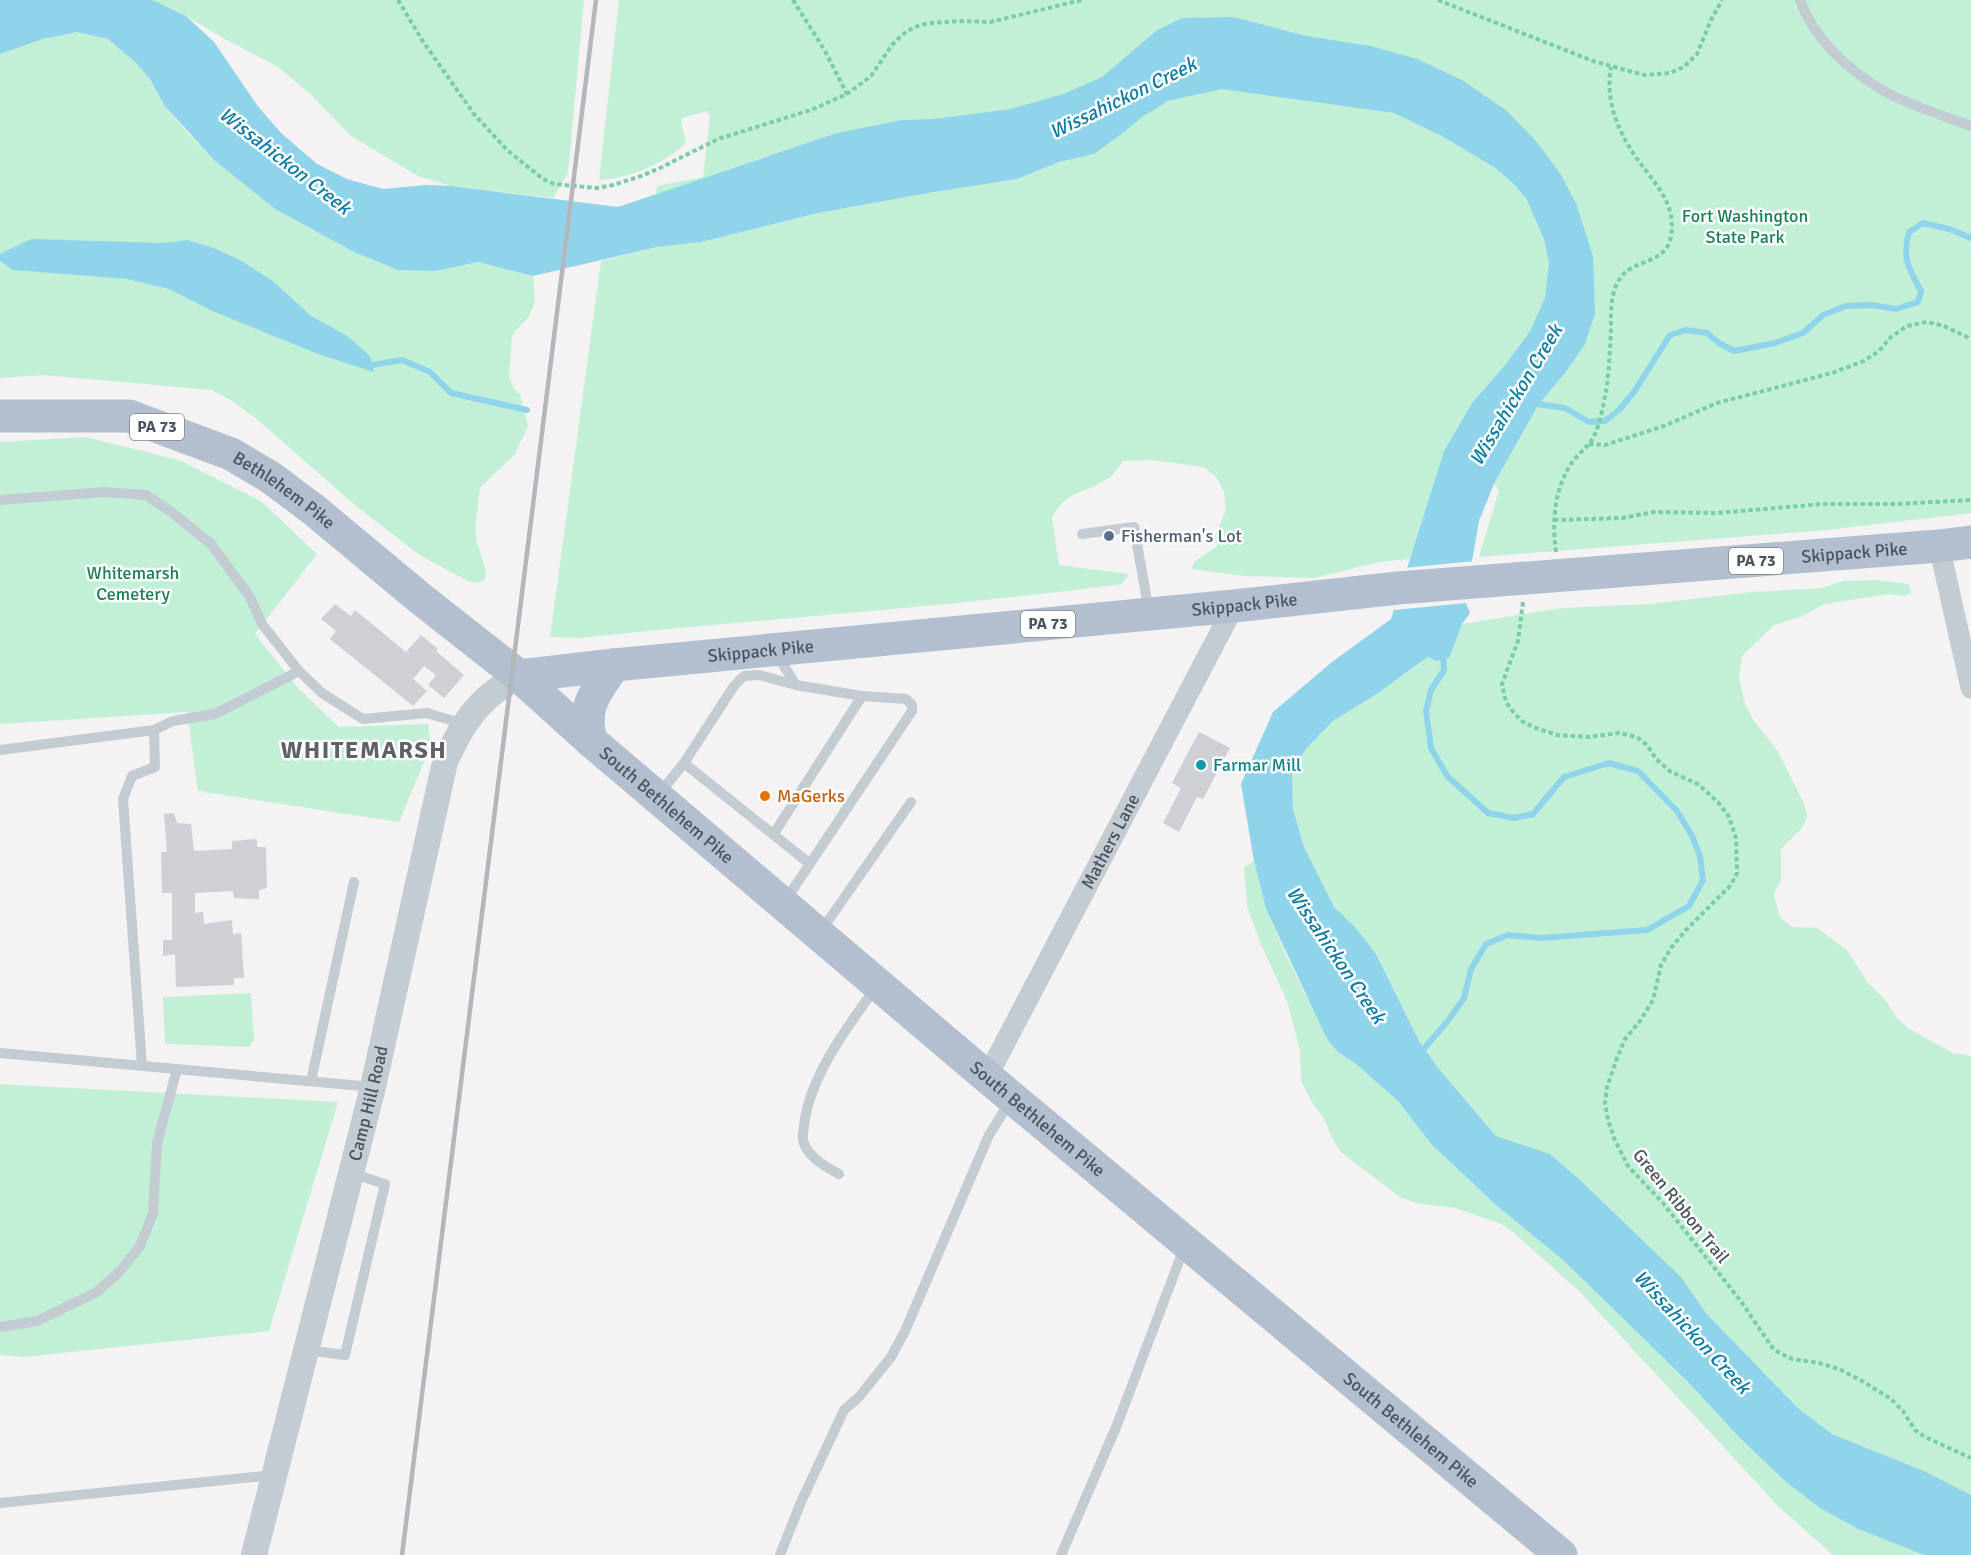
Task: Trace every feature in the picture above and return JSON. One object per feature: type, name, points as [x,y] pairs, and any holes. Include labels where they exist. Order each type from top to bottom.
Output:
[{"type":"main road","name":"Bethlehem Pike","points":[[0,416],[129,416],[231,454],[270,477],[314,510],[421,599],[519,676]]},
{"type":"main road","name":"Skippack Pike","points":[[519,676],[1398,588],[1971,542]]},
{"type":"main road","points":[[591,741],[587,724],[589,708],[595,693],[614,665]]},
{"type":"main road","name":"South Bethlehem Pike","points":[[519,676],[591,741],[987,1077],[1561,1555]]},
{"type":"street","points":[[1939,546],[1971,688]]},
{"type":"street","name":"Mathers Lane","points":[[987,1077],[1234,606]]},
{"type":"street","name":"Camp Hill Road","points":[[254,1555],[373,1087],[445,762],[464,724],[488,696],[519,676]]},
{"type":"lane","points":[[1800,0],[1813,26],[1828,46],[1865,78],[1885,92],[1971,126]]},
{"type":"lane","points":[[0,500],[104,492],[146,495],[211,544],[249,597],[262,624],[299,671],[322,693],[363,719],[427,713],[464,724]]},
{"type":"lane","points":[[1082,534],[1134,526],[1150,614]]},
{"type":"lane","points":[[773,650],[796,685]]},
{"type":"lane","points":[[0,750],[154,730],[173,721],[215,714],[299,671]]},
{"type":"lane","points":[[657,797],[684,763],[734,686],[744,676],[759,675],[796,685],[862,696],[906,699],[912,705],[912,711],[783,904]]},
{"type":"lane","points":[[773,835],[862,696]]},
{"type":"lane","points":[[142,1066],[123,799],[132,776],[155,766],[154,730]]},
{"type":"lane","points":[[684,763],[810,864]]},
{"type":"lane","points":[[819,934],[911,802]]},
{"type":"lane","points":[[310,1081],[354,882]]},
{"type":"lane","points":[[839,1174],[809,1153],[803,1140],[806,1112],[819,1075],[878,984]]},
{"type":"lane","points":[[0,1053],[373,1087]]},
{"type":"lane","points":[[0,1327],[37,1320],[97,1292],[120,1271],[140,1246],[153,1213],[157,1143],[177,1069]]},
{"type":"lane","points":[[780,1555],[801,1502],[844,1410],[859,1397],[891,1357],[905,1331],[989,1135],[1012,1098]]},
{"type":"lane","points":[[306,1350],[345,1355],[385,1184],[351,1173]]},
{"type":"lane","points":[[1061,1555],[1117,1425],[1187,1242]]},
{"type":"lane","points":[[0,1503],[275,1475]]},
{"type":"path","points":[[398,0],[429,50],[480,121],[507,150],[543,179],[554,184],[596,188],[614,185],[660,168],[718,139],[811,110],[847,94],[861,86],[871,76],[892,45],[914,27],[929,23],[959,21],[990,22],[1082,0]]},
{"type":"path","points":[[793,0],[825,51],[847,94]]},
{"type":"path","points":[[1438,0],[1611,67],[1644,75],[1670,73],[1684,66],[1697,54],[1722,0]]},
{"type":"path","points":[[1557,559],[1554,520],[1558,491],[1570,465],[1595,435],[1608,376],[1611,311],[1619,278],[1632,267],[1659,256],[1668,247],[1671,235],[1668,201],[1636,157],[1615,119],[1608,83],[1611,67]]},
{"type":"path","points":[[1589,444],[1605,445],[1664,426],[1717,403],[1832,373],[1864,361],[1907,326],[1927,321],[1944,326],[1971,339]]},
{"type":"path","points":[[1554,520],[1622,518],[1654,512],[1716,513],[1823,504],[1896,504],[1971,500]]},
{"type":"path","name":"Green Ribbon Trail","points":[[1524,602],[1518,641],[1502,684],[1506,702],[1514,713],[1533,727],[1557,735],[1588,737],[1619,733],[1637,737],[1671,772],[1698,784],[1718,802],[1729,817],[1736,838],[1737,873],[1731,885],[1686,930],[1660,965],[1653,1000],[1625,1039],[1607,1087],[1605,1103],[1608,1120],[1628,1166],[1682,1226],[1740,1300],[1774,1350],[1792,1359],[1839,1369],[1862,1381],[1891,1399],[1903,1411],[1915,1430],[1971,1458]]},
{"type":"green space","points":[[151,0],[584,0],[568,173],[553,198],[451,186],[418,176],[351,136],[310,94],[278,67],[186,16]]},
{"type":"green space","name":"Fort Washington State Park","points":[[619,0],[1971,0],[1971,513],[1827,530],[1479,557],[1499,490],[1494,484],[1508,458],[1535,320],[1530,331],[1506,364],[1472,403],[1444,451],[1410,559],[1379,562],[1315,578],[1244,576],[1192,569],[1194,562],[1217,546],[1215,536],[1226,510],[1224,492],[1216,477],[1204,467],[1151,460],[1123,461],[1111,477],[1074,494],[1062,503],[1052,517],[1059,565],[1129,574],[1122,584],[918,607],[579,638],[550,637],[601,261],[657,247],[701,242],[818,213],[1017,179],[1059,162],[1094,154],[651,235],[657,186],[703,177],[710,117],[707,111],[682,118],[686,143],[667,158],[634,173],[599,180]]},
{"type":"green space","points":[[77,32],[108,39],[136,63],[150,79],[164,105],[186,131],[214,160],[275,209],[354,252],[398,270],[435,271],[478,262],[533,276],[535,303],[528,318],[512,337],[509,376],[514,389],[520,394],[528,426],[515,454],[480,488],[475,528],[486,571],[485,579],[478,583],[470,582],[421,556],[356,506],[258,420],[231,400],[211,390],[44,375],[0,378],[0,54],[43,39]]},
{"type":"green space","name":"Whitemarsh Cemetery","points":[[85,437],[179,460],[261,501],[317,554],[255,634],[298,688],[339,727],[428,724],[431,745],[399,822],[198,791],[187,712],[0,724],[0,442]]},
{"type":"green space","points":[[1875,580],[1908,584],[1911,589],[1910,594],[1905,596],[1890,594],[1825,604],[1800,617],[1774,625],[1742,656],[1739,678],[1745,704],[1754,721],[1777,750],[1804,803],[1807,815],[1801,829],[1781,849],[1781,881],[1774,896],[1780,917],[1792,927],[1817,928],[1847,950],[1868,983],[1908,1028],[1953,1053],[1971,1056],[1971,1495],[1924,1471],[1832,1434],[1798,1408],[1706,1313],[1681,1277],[1579,1179],[1550,1154],[1496,1136],[1439,1069],[1419,1041],[1376,954],[1355,927],[1334,907],[1304,847],[1293,809],[1292,771],[1306,749],[1333,721],[1428,657],[1462,624],[1562,608],[1649,604],[1752,592],[1822,588],[1843,581]]},
{"type":"green space","points":[[1254,861],[1266,909],[1287,957],[1338,1052],[1356,1064],[1398,1101],[1432,1145],[1496,1205],[1564,1261],[1687,1381],[1738,1436],[1820,1508],[1858,1529],[1924,1555],[1833,1555],[1779,1507],[1580,1292],[1513,1232],[1501,1224],[1455,1208],[1416,1203],[1400,1197],[1342,1153],[1301,1080],[1300,1050],[1287,1001],[1260,942],[1247,906],[1244,867]]},
{"type":"green space","points":[[251,993],[254,1040],[249,1047],[165,1044],[163,997]]},
{"type":"green space","points":[[0,1084],[338,1102],[269,1331],[24,1357],[0,1355]]},
{"type":"water","name":"Wissahickon Creek","points":[[0,0],[151,0],[186,16],[214,42],[257,105],[281,133],[317,164],[347,179],[383,189],[425,185],[451,186],[618,207],[837,133],[902,120],[934,119],[1011,109],[1063,94],[1102,77],[1156,31],[1182,18],[1234,17],[1306,36],[1371,46],[1417,59],[1462,80],[1507,111],[1535,140],[1560,173],[1576,203],[1593,256],[1595,314],[1585,344],[1565,373],[1538,405],[1494,484],[1479,521],[1465,601],[1470,613],[1462,624],[1449,658],[1436,661],[1428,657],[1378,693],[1333,721],[1306,749],[1292,771],[1293,809],[1304,847],[1334,907],[1355,927],[1376,954],[1419,1041],[1439,1069],[1496,1136],[1550,1154],[1579,1179],[1681,1277],[1706,1313],[1798,1408],[1832,1434],[1924,1471],[1971,1495],[1971,1555],[1924,1555],[1858,1529],[1820,1508],[1785,1481],[1564,1261],[1496,1205],[1432,1145],[1398,1101],[1356,1064],[1338,1052],[1327,1039],[1266,909],[1254,861],[1241,784],[1273,712],[1332,662],[1391,619],[1444,451],[1472,403],[1506,364],[1530,331],[1545,298],[1549,263],[1544,239],[1527,200],[1514,184],[1494,167],[1440,135],[1394,113],[1222,89],[1168,101],[1142,117],[1094,154],[1059,162],[1017,179],[818,213],[701,242],[657,247],[533,276],[478,262],[435,271],[398,270],[354,252],[275,209],[214,160],[164,105],[150,79],[136,63],[108,39],[77,32],[43,39],[0,54]]},
{"type":"water","points":[[31,239],[164,243],[187,240],[211,247],[240,260],[274,282],[311,316],[346,335],[370,356],[374,372],[318,354],[212,311],[169,289],[127,279],[13,270],[0,261],[0,254]]},
{"type":"pier","points":[[1475,561],[1466,603],[1394,610],[1404,568]]},
{"type":"building","points":[[335,604],[351,616],[355,610],[406,652],[421,635],[464,675],[444,698],[428,685],[436,675],[424,666],[413,679],[427,691],[413,706],[330,639],[336,631],[321,619]]},
{"type":"building","name":"Farmar Mill","points":[[1199,732],[1230,748],[1203,799],[1197,797],[1179,832],[1163,823],[1181,788],[1172,783]]},
{"type":"building","points":[[174,813],[177,823],[191,824],[194,851],[232,849],[232,841],[257,839],[257,847],[266,847],[267,888],[259,890],[259,899],[234,898],[233,891],[195,893],[195,913],[203,912],[204,924],[232,920],[233,934],[241,933],[244,978],[234,978],[234,985],[176,987],[175,954],[163,956],[163,940],[172,940],[172,893],[162,893],[161,852],[167,852],[164,814]]},
{"type":"waterway","name":"Wissahickon Creek","points":[[1531,403],[1565,408],[1589,422],[1605,421],[1619,410],[1634,392],[1670,335],[1686,330],[1707,333],[1734,351],[1775,343],[1803,333],[1823,315],[1846,306],[1871,305],[1896,309],[1918,302],[1921,291],[1906,256],[1909,232],[1923,223],[1949,229],[1971,238]]},
{"type":"waterway","points":[[366,362],[372,365],[402,360],[430,372],[451,393],[527,410]]},
{"type":"waterway","points":[[1420,1053],[1464,998],[1471,969],[1486,944],[1508,935],[1541,938],[1647,930],[1689,906],[1703,880],[1700,856],[1692,836],[1677,811],[1638,771],[1609,763],[1564,777],[1533,814],[1514,818],[1488,813],[1447,776],[1431,748],[1426,711],[1431,690],[1444,670],[1443,653]]},
{"type":"railway","points":[[402,1555],[596,0]]},
{"type":"place","name":"Fisherman's Lot","points":[[1109,536]]},
{"type":"place","name":"Farmar Mill","points":[[1201,765]]},
{"type":"place","name":"MaGerks","points":[[765,796]]},
{"type":"district","name":"WHITEMARSH","points":[[364,750]]}]
